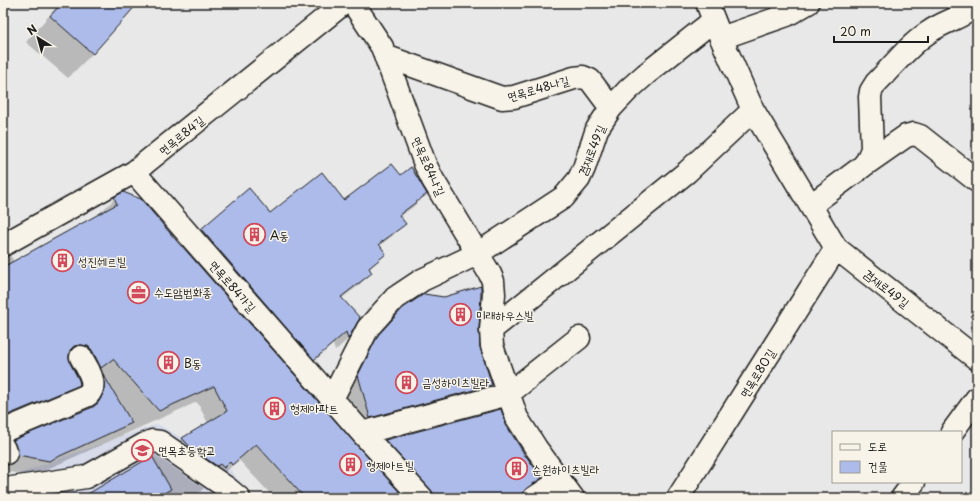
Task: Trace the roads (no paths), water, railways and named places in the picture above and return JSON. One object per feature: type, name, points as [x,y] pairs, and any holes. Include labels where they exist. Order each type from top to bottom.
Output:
[{"type":"street","name":"면목로84길","points":[[3,245],[134,172],[344,3]]},
{"type":"street","name":"면목로84나길","points":[[353,3],[377,38],[386,56],[433,180],[490,274],[494,287],[491,330],[492,346],[508,394],[523,430],[566,490],[534,498]]},
{"type":"street","points":[[714,20],[788,15],[808,3]]},
{"type":"street","points":[[862,167],[870,156],[872,149],[870,97],[871,91],[876,83],[920,38],[943,24],[963,15],[977,5]]},
{"type":"street","name":"겸재로49길","points":[[477,254],[564,197],[579,179],[597,129],[611,108],[646,74],[714,20],[753,110],[836,248],[977,359]]},
{"type":"street","name":"면목로48나길","points":[[386,56],[502,98],[514,97],[574,78],[583,77],[590,80],[611,108]]},
{"type":"street","points":[[491,330],[687,172],[753,110]]},
{"type":"street","points":[[811,205],[906,136],[914,134],[920,136],[977,181]]},
{"type":"street","name":"면목로84가길","points":[[134,172],[362,433],[422,498]]},
{"type":"street","name":"면목로80길","points":[[678,498],[836,248]]},
{"type":"street","points":[[332,399],[368,328],[395,298],[422,280],[477,254]]},
{"type":"street","points":[[362,433],[508,394],[579,338]]},
{"type":"street","points":[[3,431],[88,395],[91,392],[93,382],[82,357]]},
{"type":"street","points":[[953,431],[977,398]]},
{"type":"street","points":[[3,491],[12,488],[86,477],[152,441],[160,442],[227,488],[239,498]]},
{"type":"street","points":[[902,498],[913,483]]},
{"type":"place","name":"A동","points":[[255,235]]},
{"type":"place","name":"성진쉐르빌","points":[[63,261]]},
{"type":"place","name":"수도암법화종","points":[[138,292]]},
{"type":"place","name":"미래하우스빌","points":[[461,315]]},
{"type":"place","name":"B동","points":[[169,363]]},
{"type":"place","name":"금성하이츠빌라","points":[[406,382]]},
{"type":"place","name":"형제아파트","points":[[274,408]]},
{"type":"place","name":"면목초등학교","points":[[143,450]]},
{"type":"place","name":"형제아트빌","points":[[351,465]]},
{"type":"place","name":"순원하이츠빌라","points":[[516,469]]}]
